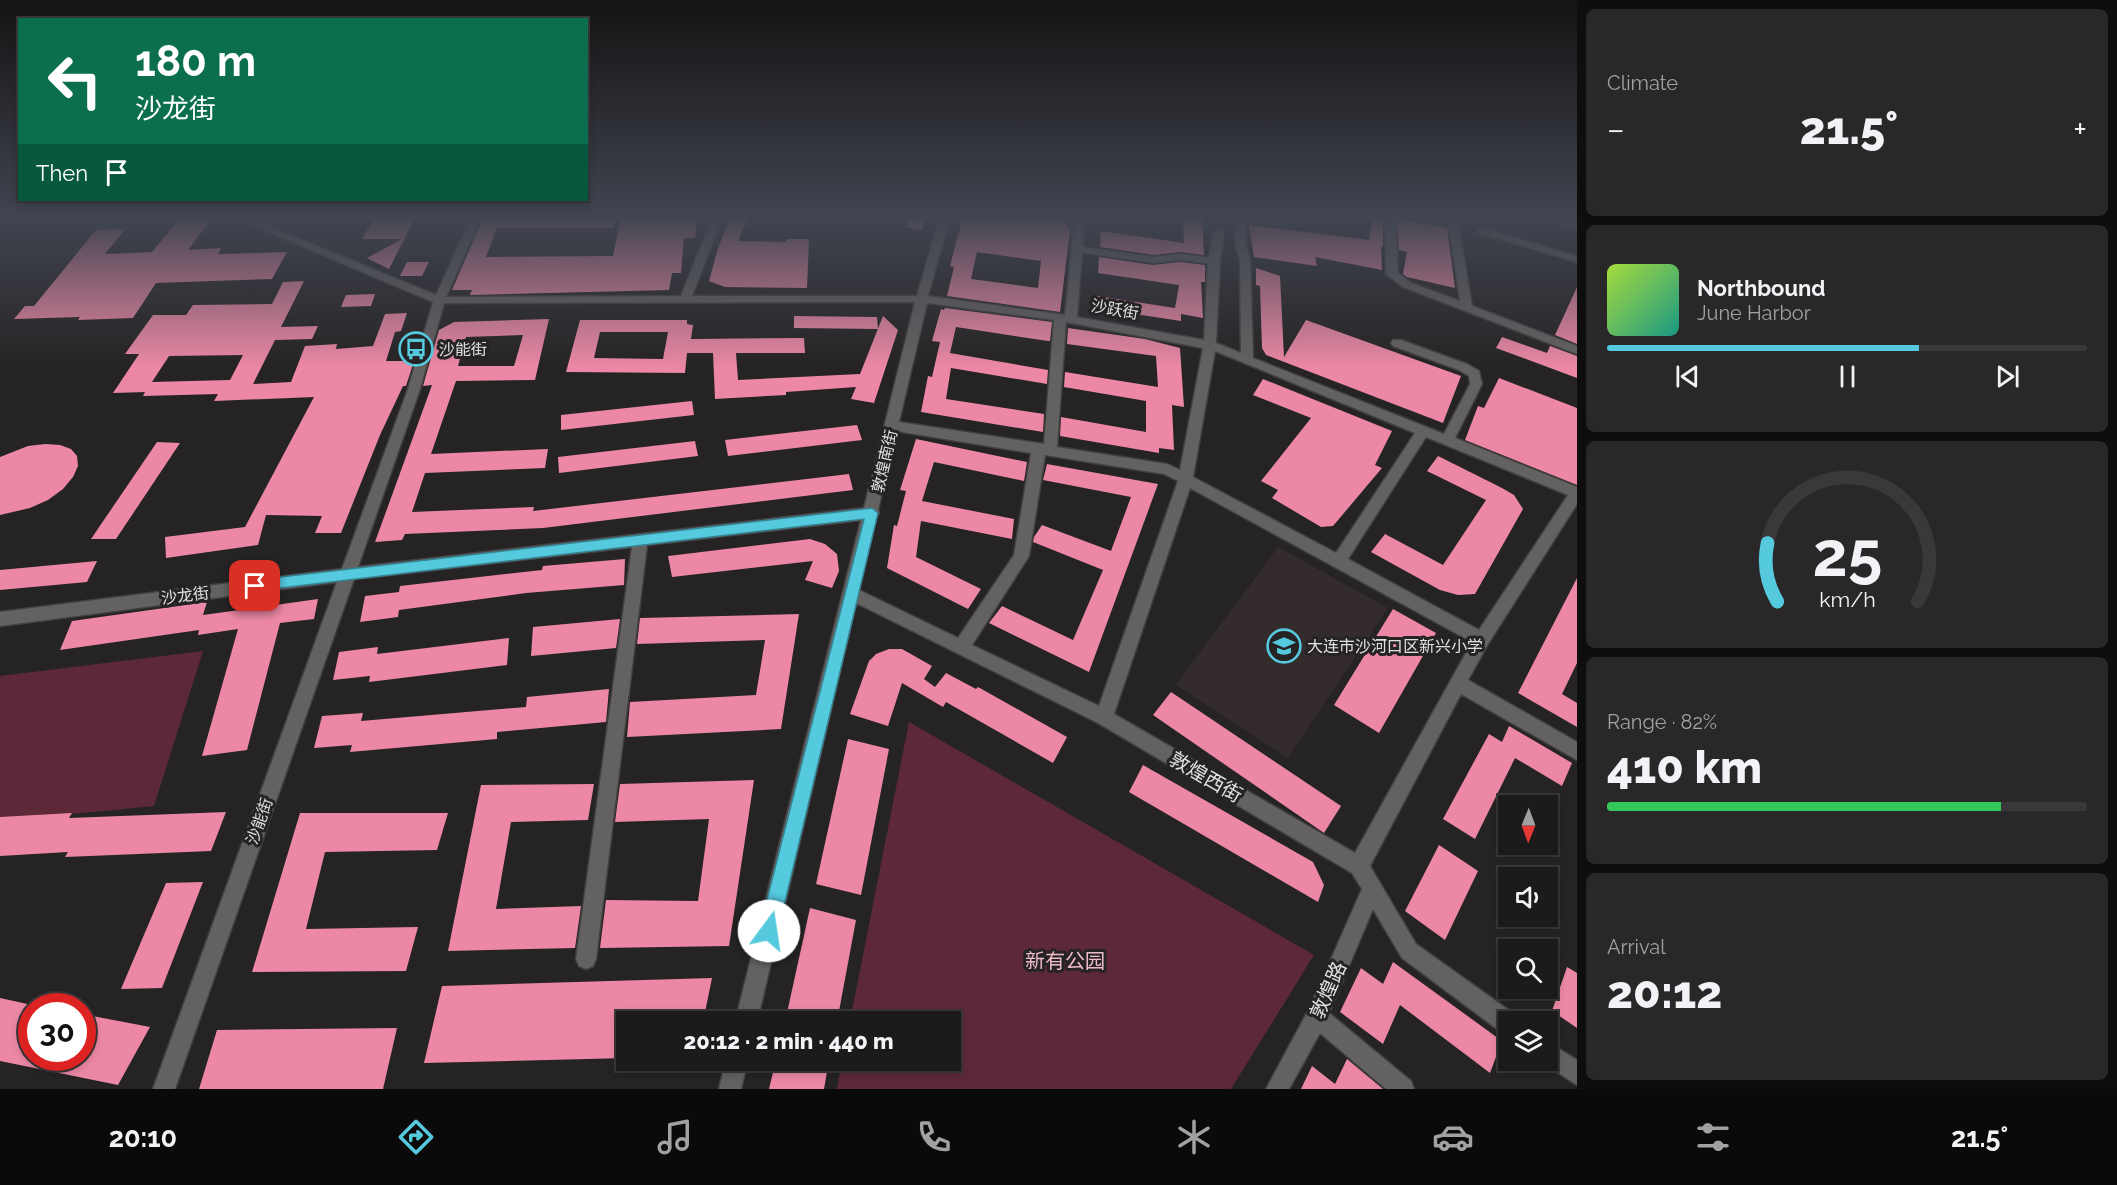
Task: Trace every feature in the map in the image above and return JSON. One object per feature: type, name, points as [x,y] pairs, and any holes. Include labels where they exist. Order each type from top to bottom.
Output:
[{"type":"street","points":[[363,267],[439,300]]},
{"type":"street","name":"沙能街","points":[[164,1089],[414,389],[439,300],[454,267]]},
{"type":"street","points":[[685,300],[698,267]]},
{"type":"street","name":"敦煌南街","points":[[749,1011],[931,267]]},
{"type":"street","points":[[961,647],[1021,556],[1045,448],[1074,267]]},
{"type":"street","points":[[1104,717],[1185,480],[1210,345],[1214,267]]},
{"type":"street","points":[[1245,267],[1247,361]]},
{"type":"street","points":[[1392,267],[1392,274],[1407,285],[1577,350]]},
{"type":"street","points":[[1461,267],[1467,308]]},
{"type":"street","name":"沙跃街","points":[[439,300],[922,299],[1066,318],[1210,345],[1577,493]]},
{"type":"street","points":[[1396,344],[1462,367],[1475,374],[1476,384],[1447,441]]},
{"type":"street","points":[[892,426],[1045,448],[1167,469],[1482,639]]},
{"type":"street","points":[[1338,562],[1423,431]]},
{"type":"street","points":[[1498,1016],[1409,951],[1359,866],[1482,639],[1577,493]]},
{"type":"street","name":"沙龙街","points":[[0,619],[348,574],[872,513]]},
{"type":"street","points":[[586,959],[639,540]]},
{"type":"street","name":"敦煌西街","points":[[852,594],[1104,717],[1359,866]]},
{"type":"street","points":[[1458,683],[1577,752]]},
{"type":"street","name":"敦煌路","points":[[1277,1089],[1317,1017],[1372,889]]},
{"type":"street","points":[[1317,1017],[1403,1089]]},
{"type":"street","points":[[1558,1060],[1577,1074]]},
{"type":"street","points":[[730,1089],[734,1071]]},
{"type":"shaded area","name":"大连市沙河口区新兴小学","points":[[1278,547],[1388,608],[1288,758],[1176,685]]},
{"type":"green space","points":[[203,651],[154,806],[0,821],[0,676]]},
{"type":"green space","name":"新有公园","points":[[909,722],[1314,955],[1231,1089],[837,1089],[840,1071],[961,1071],[961,1011],[852,1011]]},
{"type":"building","points":[[66,267],[279,267],[272,279],[156,283],[133,318],[14,319],[25,306],[34,306]]},
{"type":"building","points":[[405,267],[427,267],[422,276],[400,276]]},
{"type":"building","points":[[462,267],[682,267],[681,273],[672,273],[669,290],[470,295],[472,290],[452,290]]},
{"type":"building","points":[[713,267],[808,267],[807,288],[725,287],[709,281]]},
{"type":"building","points":[[954,267],[974,267],[971,279],[1038,288],[1040,267],[1066,267],[1060,312],[947,296]]},
{"type":"building","points":[[1098,267],[1205,267],[1205,282],[1201,282],[1203,318],[1181,314],[1181,321],[1096,308],[1097,296],[1175,308],[1179,285],[1098,273]]},
{"type":"building","points":[[1366,267],[1382,267],[1382,270]]},
{"type":"building","points":[[1404,267],[1452,267],[1455,288],[1407,277],[1403,274]]},
{"type":"building","points":[[1256,268],[1280,276],[1284,357],[1306,320],[1461,376],[1443,423],[1266,355],[1262,348],[1260,286],[1256,285]]},
{"type":"building","points":[[304,281],[281,327],[318,326],[312,339],[275,340],[253,384],[291,382],[305,346],[337,344],[336,349],[373,346],[385,314],[407,313],[401,331],[395,332],[386,361],[414,361],[406,386],[403,386],[380,435],[341,533],[315,533],[322,516],[266,515],[258,545],[166,558],[165,537],[245,527],[314,397],[214,401],[218,394],[143,396],[145,392],[113,393],[139,354],[125,354],[153,315],[186,315],[193,305],[272,304],[283,282]],"holes":[[[243,355],[230,380],[152,382],[169,356]]]},
{"type":"building","points":[[1577,287],[1577,344],[1555,335]]},
{"type":"building","points":[[375,294],[371,306],[341,307],[346,295]]},
{"type":"building","points":[[941,309],[1052,322],[1050,341],[956,327],[950,353],[1048,370],[1047,384],[951,368],[946,399],[1044,414],[1043,432],[921,412],[928,376],[932,377],[940,342],[932,341]]},
{"type":"building","points":[[794,316],[877,317],[878,329],[794,328]]},
{"type":"building","points":[[883,316],[898,330],[874,403],[851,399],[856,387],[786,392],[786,395],[715,399],[713,353],[687,353],[685,373],[566,372],[580,320],[687,320],[687,324],[693,325],[691,339],[804,338],[805,353],[736,353],[738,380],[860,374]],"holes":[[[600,332],[668,332],[663,359],[594,358]]]},
{"type":"building","points":[[549,319],[535,380],[456,381],[431,454],[548,449],[545,468],[425,473],[412,512],[534,507],[533,511],[849,474],[853,490],[543,528],[405,534],[402,540],[375,542],[432,385],[423,386],[439,330],[454,322]],"holes":[[[523,335],[514,366],[458,366],[466,337]]]},
{"type":"building","points":[[1068,328],[1145,339],[1180,348],[1184,407],[1172,405],[1174,450],[1159,448],[1159,453],[1060,436],[1061,417],[1146,432],[1146,401],[1064,387],[1065,372],[1158,387],[1156,356],[1067,344]]},
{"type":"building","points":[[1502,337],[1547,353],[1550,346],[1577,356],[1577,378],[1496,348]]},
{"type":"building","points":[[1499,378],[1577,408],[1577,485],[1465,440],[1478,406],[1484,408]]},
{"type":"building","points":[[1263,379],[1392,431],[1375,465],[1382,468],[1333,526],[1321,527],[1272,498],[1278,490],[1261,481],[1311,418],[1253,395]]},
{"type":"building","points":[[692,401],[694,415],[561,430],[561,415]]},
{"type":"building","points":[[857,425],[862,440],[728,456],[725,440]]},
{"type":"building","points":[[916,439],[1027,462],[1024,481],[934,462],[922,501],[1014,519],[1012,539],[921,521],[916,557],[981,589],[968,609],[887,568],[894,525],[897,526],[906,491],[900,490]]},
{"type":"building","points":[[695,441],[698,456],[559,473],[558,457]]},
{"type":"building","points":[[157,442],[180,443],[116,539],[91,539]]},
{"type":"building","points":[[60,445],[71,449],[77,456],[78,466],[73,477],[63,489],[48,500],[30,508],[0,515],[0,457],[28,446]]},
{"type":"building","points":[[1438,456],[1514,495],[1523,509],[1475,594],[1458,595],[1440,590],[1371,552],[1385,534],[1443,565],[1486,500],[1427,471]]},
{"type":"building","points":[[1047,464],[1158,484],[1089,672],[989,623],[1002,606],[1073,640],[1103,570],[1033,542],[1034,537],[1042,525],[1111,551],[1131,497],[1043,480]]},
{"type":"building","points":[[810,539],[825,544],[837,554],[839,571],[832,588],[805,580],[813,561],[672,577],[668,556]]},
{"type":"building","points":[[625,559],[624,585],[526,593],[399,610],[398,617],[360,622],[365,596],[399,592],[400,586],[542,570],[543,566]]},
{"type":"building","points":[[97,561],[87,582],[0,590],[0,570]]},
{"type":"building","points":[[1577,578],[1577,663],[1562,694],[1577,703],[1577,727],[1518,693]]},
{"type":"building","points":[[318,599],[314,619],[280,623],[247,750],[202,756],[238,629],[198,635],[199,630],[60,650],[72,621],[207,602],[203,615]]},
{"type":"building","points":[[1393,609],[1436,633],[1379,733],[1334,705]]},
{"type":"building","points":[[799,614],[781,729],[627,737],[630,702],[756,695],[765,640],[637,644],[640,618]]},
{"type":"building","points":[[620,619],[616,648],[531,656],[533,627]]},
{"type":"building","points":[[509,638],[507,665],[369,682],[370,676],[333,680],[339,652],[378,647],[377,654]]},
{"type":"building","points":[[889,649],[902,649],[932,666],[924,679],[935,687],[946,673],[976,689],[978,687],[1067,737],[1053,763],[946,702],[943,707],[902,683],[888,726],[850,714],[869,661],[876,654]]},
{"type":"building","points":[[609,689],[606,722],[497,732],[497,739],[350,752],[352,745],[314,748],[322,716],[363,713],[361,721],[526,707],[527,697]]},
{"type":"building","points":[[1171,692],[1341,806],[1324,833],[1153,715]]},
{"type":"building","points":[[1509,726],[1572,763],[1562,786],[1515,758],[1475,839],[1443,819],[1489,734],[1502,742]]},
{"type":"building","points":[[848,739],[889,749],[861,895],[816,884]]},
{"type":"building","points":[[1143,765],[1313,862],[1324,885],[1318,902],[1129,792]]},
{"type":"building","points":[[754,780],[729,946],[600,948],[606,900],[698,901],[709,819],[615,822],[620,784]]},
{"type":"building","points":[[594,784],[588,820],[511,822],[496,909],[581,906],[575,948],[448,951],[481,785]]},
{"type":"building","points":[[226,812],[211,851],[65,857],[68,852],[0,856],[0,817],[72,813],[69,818]]},
{"type":"building","points":[[300,813],[448,813],[437,850],[325,852],[306,929],[418,927],[406,971],[252,972]]},
{"type":"building","points":[[1439,845],[1478,871],[1445,940],[1405,911]]},
{"type":"building","points":[[203,882],[162,988],[121,989],[166,883]]},
{"type":"building","points":[[810,908],[856,920],[839,1011],[787,1011]]},
{"type":"building","points":[[1393,962],[1498,1038],[1498,1052],[1490,1073],[1400,1005],[1383,1044],[1340,1012],[1361,968],[1383,984]]},
{"type":"building","points":[[1567,967],[1577,973],[1577,1028],[1558,1015],[1558,1011],[1552,1011],[1558,999]]},
{"type":"building","points":[[712,978],[705,1011],[616,1011],[616,1058],[424,1063],[442,986]]},
{"type":"building","points":[[0,998],[18,1002],[18,1065],[0,1061]]},
{"type":"building","points":[[96,1017],[150,1027],[118,1085],[49,1071],[96,1071]]},
{"type":"building","points":[[397,1028],[383,1089],[199,1089],[217,1030]]},
{"type":"building","points":[[1347,1059],[1383,1089],[1301,1089],[1312,1066],[1335,1084]]},
{"type":"building","points":[[773,1071],[827,1071],[824,1089],[769,1089]]},
{"type":"place","name":"沙能街","points":[[416,349]]},
{"type":"place","name":"大连市沙河口区新兴小学","points":[[1284,646]]},
{"type":"route","points":[[255,586],[872,513],[769,931]]}]
